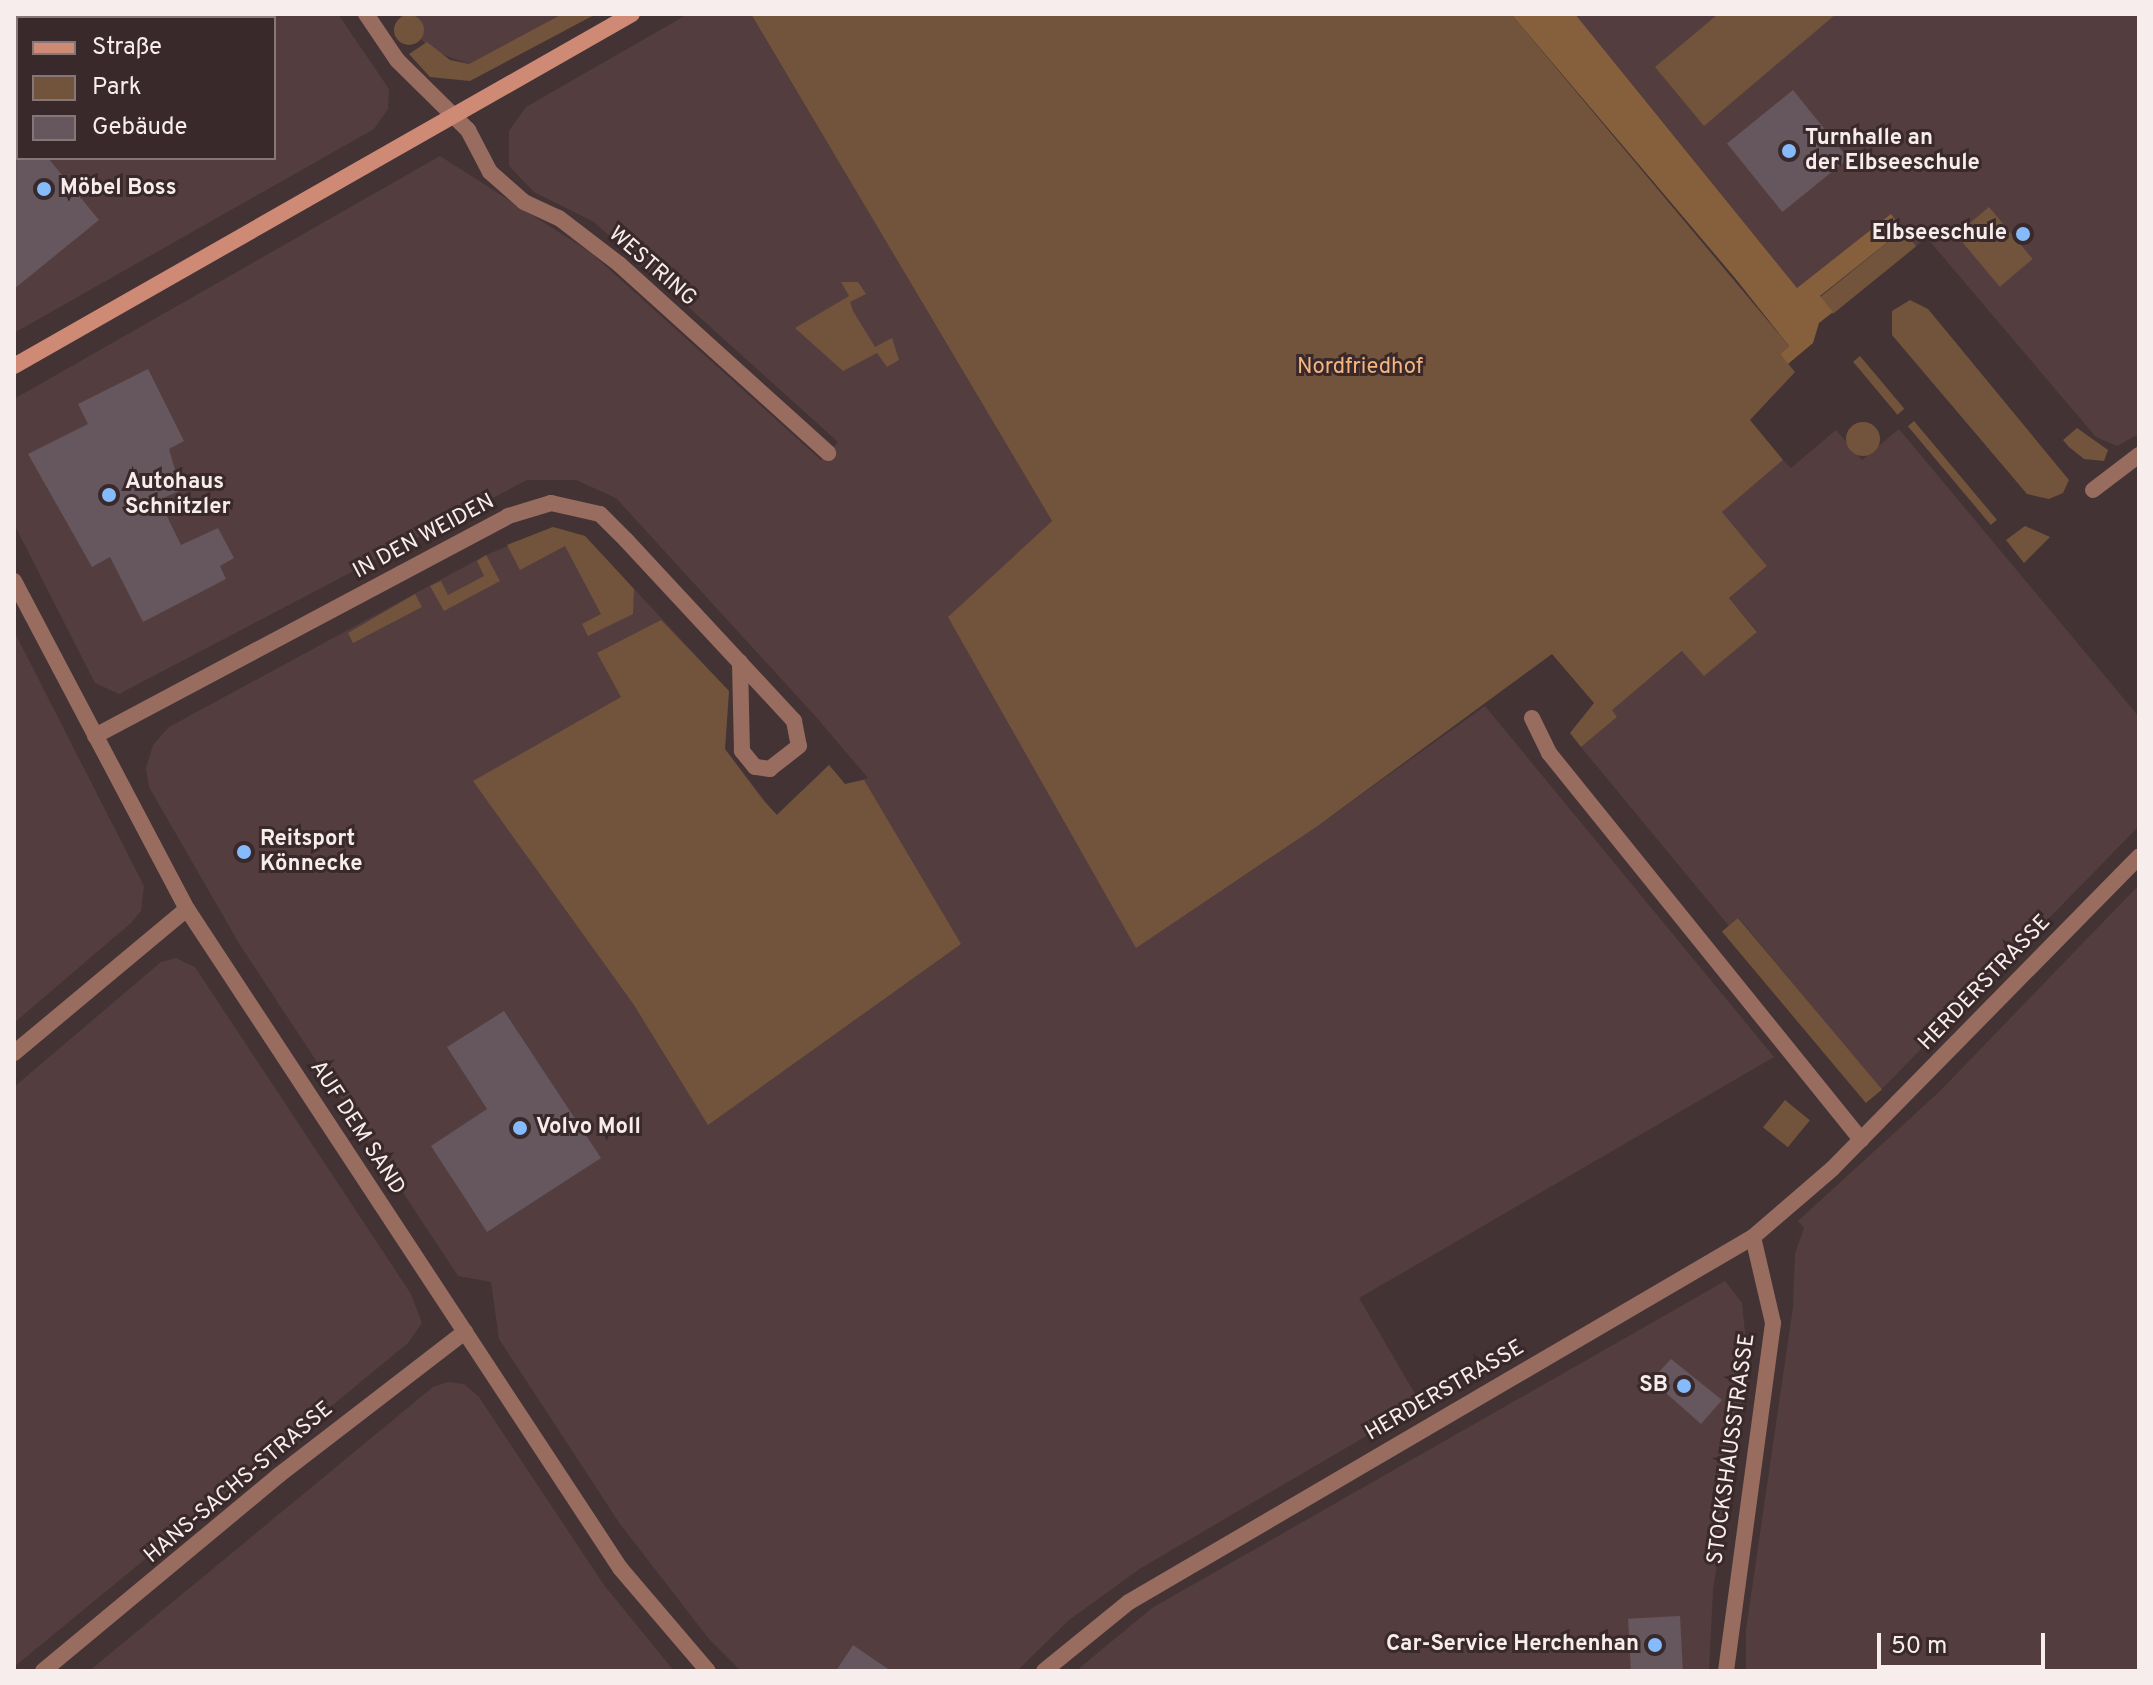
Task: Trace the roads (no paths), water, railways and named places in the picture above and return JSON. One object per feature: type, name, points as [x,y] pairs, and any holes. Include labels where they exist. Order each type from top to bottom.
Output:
[{"type":"main road","points":[[14,366],[632,14]]},
{"type":"street","name":"WESTRING","points":[[366,14],[397,60],[454,115],[501,182],[619,264],[828,453]]},
{"type":"street","points":[[2093,490],[2139,455]]},
{"type":"street","name":"IN DEN WEIDEN","points":[[95,736],[508,516],[551,503],[600,514],[740,662],[794,721],[799,746],[770,769],[755,767],[742,751],[740,662]]},
{"type":"street","name":"AUF DEM SAND","points":[[14,581],[187,909],[620,1568],[708,1671]]},
{"type":"street","points":[[1532,718],[1549,753],[1861,1140]]},
{"type":"street","name":"HERDERSTRASSE","points":[[1044,1671],[1129,1602],[1753,1237],[1861,1140],[2139,857]]},
{"type":"street","points":[[14,1053],[187,909]]},
{"type":"street","name":"STOCKSHAUSSTRASSE","points":[[1726,1671],[1773,1323],[1753,1237]]},
{"type":"street","name":"HANS-SACHS-STRASSE","points":[[43,1671],[279,1475],[465,1332]]},
{"type":"place","name":"Turnhalle an der Elbseeschule","points":[[1789,151]]},
{"type":"place","name":"Möbel Boss","points":[[44,189]]},
{"type":"place","name":"Elbseeschule","points":[[2023,234]]},
{"type":"place","name":"Autohaus Schnitzler","points":[[109,495]]},
{"type":"place","name":"Reitsport Könnecke","points":[[244,852]]},
{"type":"place","name":"Volvo Moll","points":[[520,1128]]},
{"type":"place","name":"SB","points":[[1684,1386]]},
{"type":"place","name":"Car-Service Herchenhan","points":[[1655,1645]]},
{"type":"park label","name":"Nordfriedhof","points":[[1360,368]]}]
